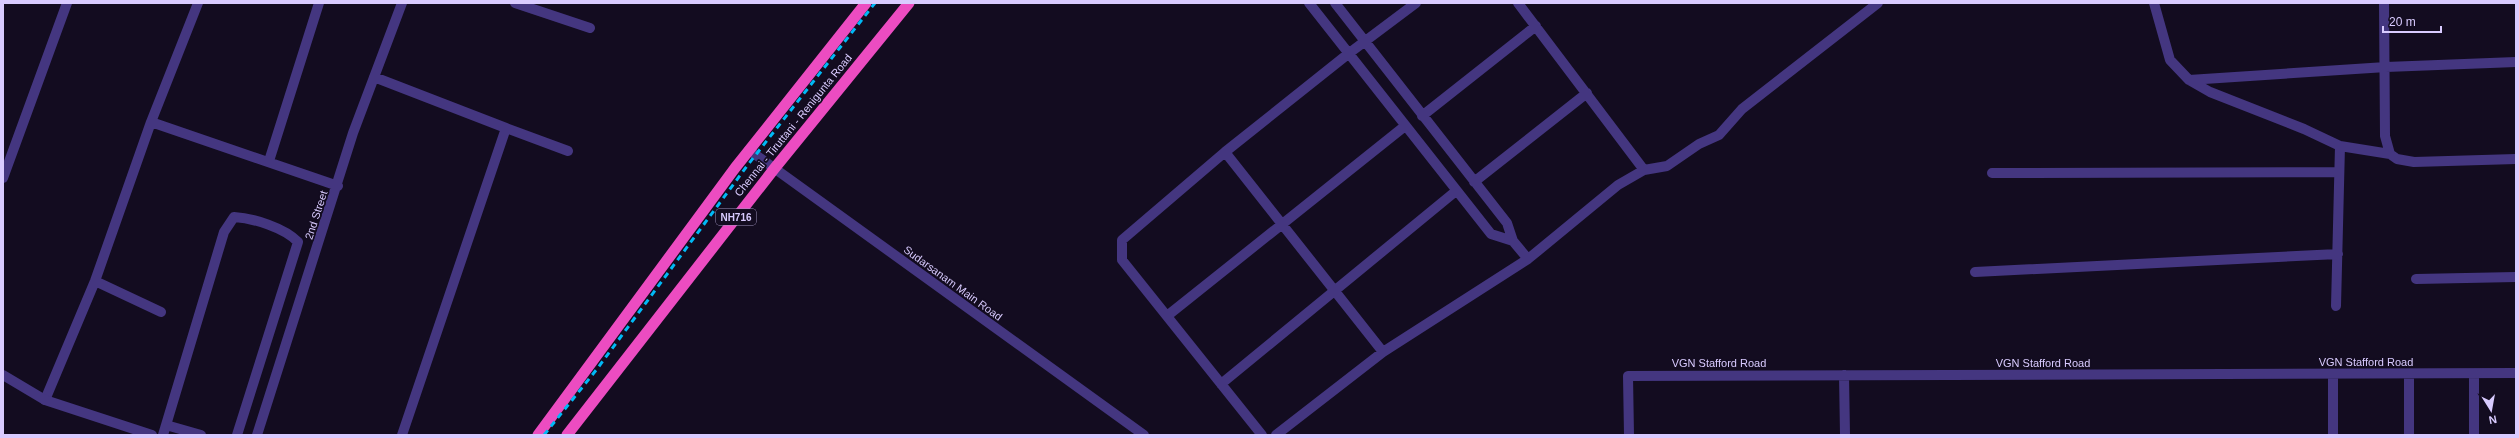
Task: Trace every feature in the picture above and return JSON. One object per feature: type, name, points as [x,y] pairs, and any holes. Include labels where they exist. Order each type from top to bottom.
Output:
[{"type":"highway","name":"Chennai - Tiruttani - Renigunta Road","points":[[538,435],[749,150],[866,3]]},
{"type":"highway","name":"Chennai - Tiruttani - Renigunta Road","points":[[567,435],[774,169],[909,3]]},
{"type":"street","points":[[3,178],[67,3]]},
{"type":"street","points":[[45,400],[95,281],[150,122],[198,3]]},
{"type":"street","points":[[270,161],[319,3]]},
{"type":"street","name":"2nd Street","points":[[257,435],[338,186],[353,133],[402,3]]},
{"type":"street","points":[[515,3],[590,28]]},
{"type":"street","points":[[1309,3],[1491,234],[1513,241]]},
{"type":"street","points":[[1335,3],[1507,223],[1513,241],[1528,259]]},
{"type":"street","points":[[1262,435],[1122,260],[1122,240],[1225,152],[1348,54],[1416,3]]},
{"type":"street","points":[[1518,3],[1644,170]]},
{"type":"street","points":[[1276,435],[1383,352],[1528,259],[1618,185],[1644,170],[1667,166],[1699,144],[1718,135],[1742,110],[1878,3]]},
{"type":"street","points":[[2154,3],[2170,60],[2189,80],[2210,92],[2304,129],[2340,146],[2390,154],[2397,159],[2414,162],[2516,159]]},
{"type":"street","points":[[2384,3],[2386,67],[2385,136],[2390,154]]},
{"type":"street","points":[[1422,116],[1536,26]]},
{"type":"street","points":[[2189,80],[2386,67],[2516,62]]},
{"type":"street","points":[[374,77],[568,151]]},
{"type":"street","points":[[1474,182],[1586,93]]},
{"type":"street","points":[[150,122],[270,161],[338,186]]},
{"type":"street","points":[[1167,316],[1405,126]]},
{"type":"street","points":[[402,435],[506,128]]},
{"type":"street","points":[[2336,306],[2340,146]]},
{"type":"street","name":"Sudarsanam Main Road","points":[[749,150],[1144,435]]},
{"type":"street","points":[[1225,152],[1383,352]]},
{"type":"street","points":[[1992,173],[2339,172]]},
{"type":"street","points":[[1221,384],[1333,290],[1456,191]]},
{"type":"street","points":[[163,435],[224,232],[234,217],[244,218],[291,235],[298,242],[237,435]]},
{"type":"street","points":[[1975,272],[2338,254]]},
{"type":"street","points":[[2416,279],[2516,277]]},
{"type":"street","points":[[95,281],[161,312]]},
{"type":"street","name":"VGN Stafford Road","points":[[1628,435],[1628,376],[2516,373]]},
{"type":"street","points":[[2333,374],[2333,435]]},
{"type":"street","points":[[2408,435],[2409,374]]},
{"type":"street","points":[[2474,374],[2474,435]]},
{"type":"street","points":[[3,375],[45,400],[152,435]]},
{"type":"street","points":[[1844,375],[1845,435]]},
{"type":"street","points":[[166,425],[201,435]]},
{"type":"railway","points":[[544,435],[597,369],[747,166],[875,3]]}]
